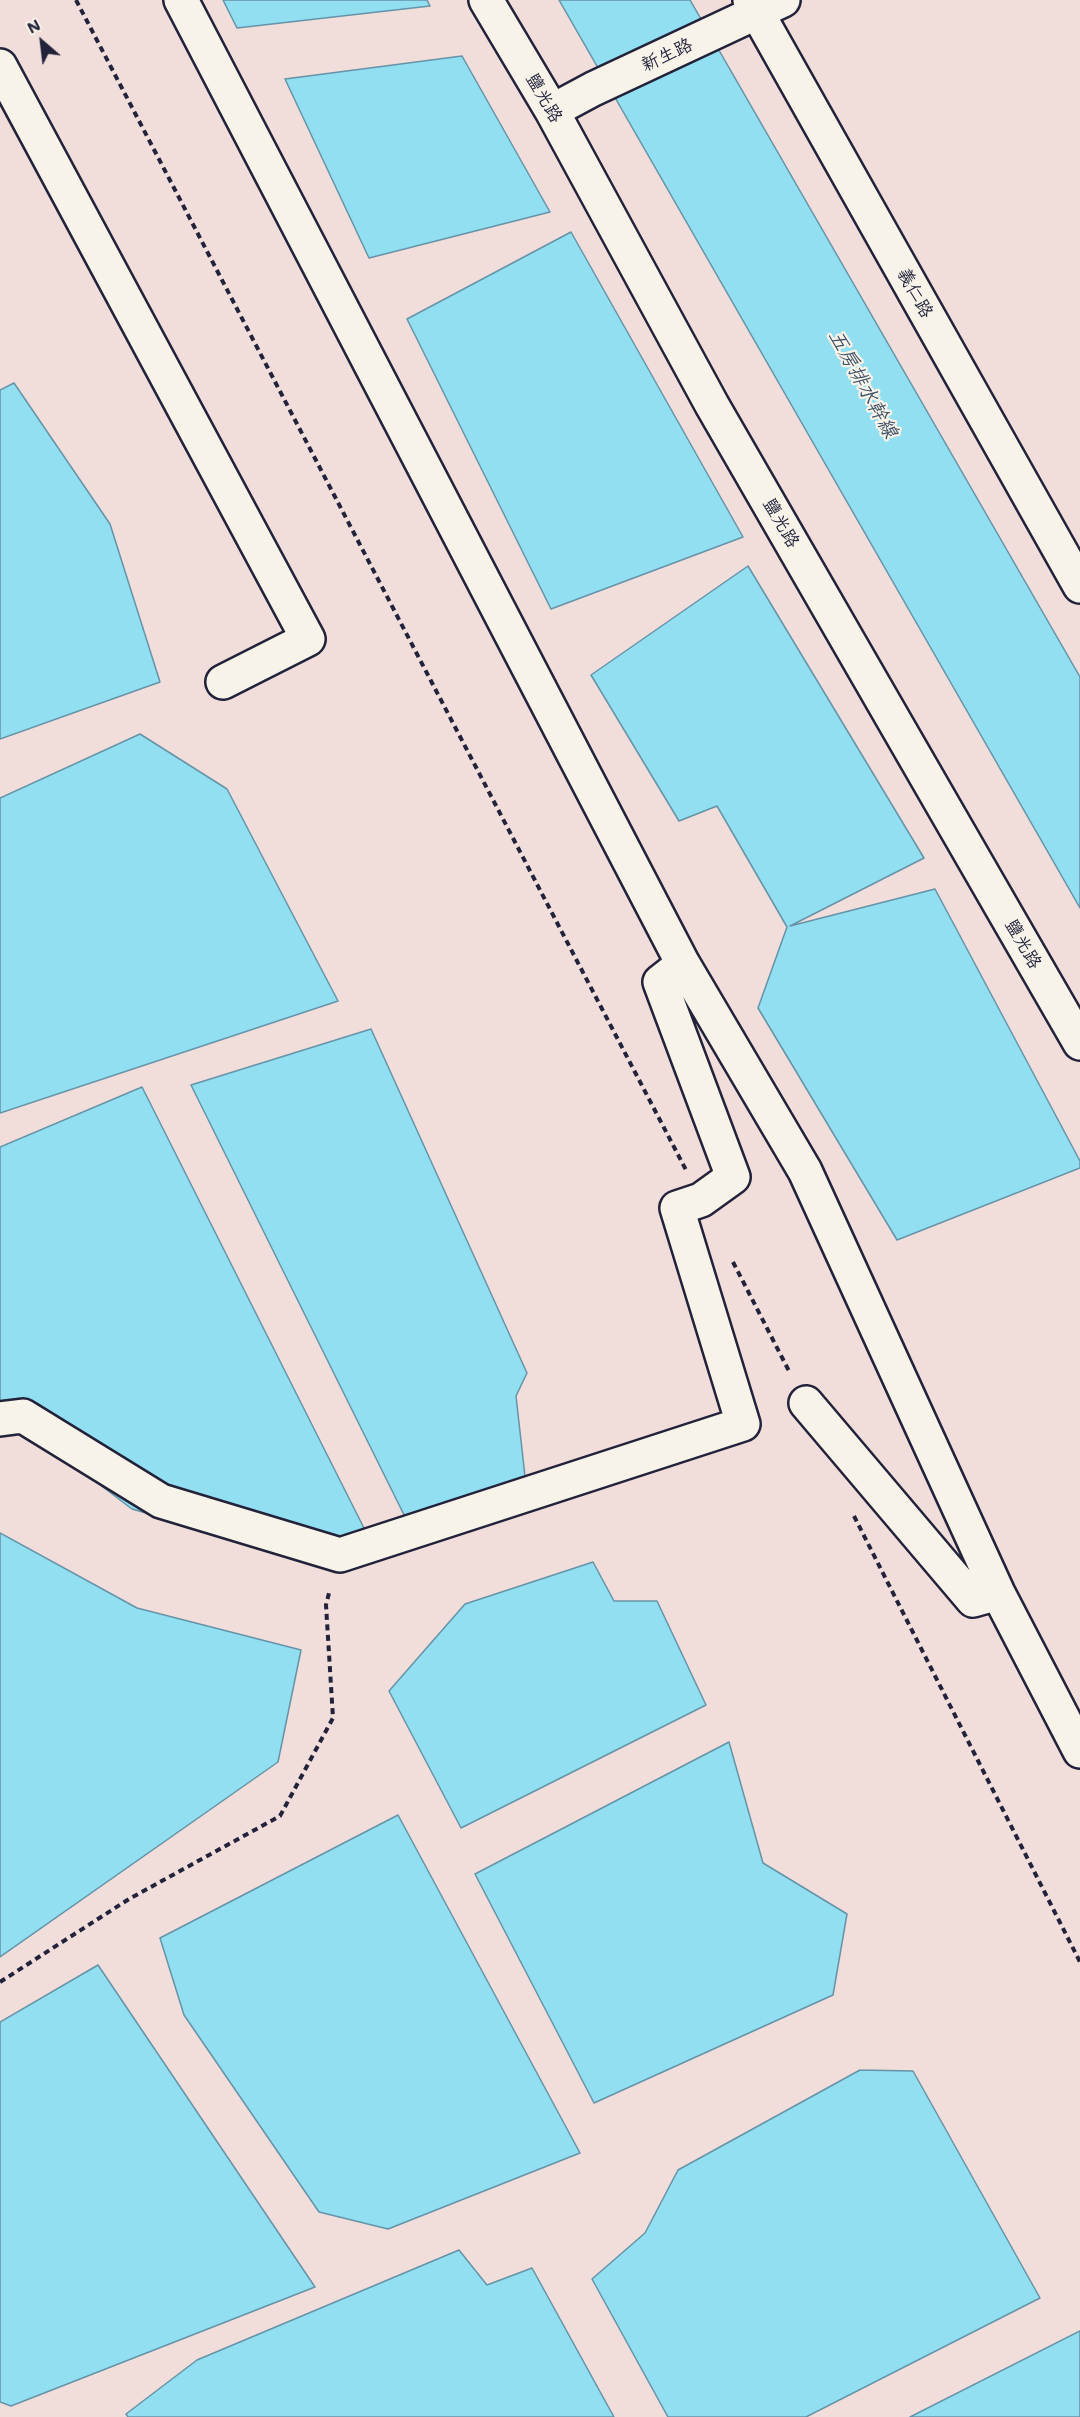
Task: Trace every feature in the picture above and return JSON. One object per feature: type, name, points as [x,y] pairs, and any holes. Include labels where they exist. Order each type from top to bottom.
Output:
[{"type":"street","points":[[181,0],[683,964],[805,1171],[998,1593],[1080,1751]]},
{"type":"street","name":"鹽光路","points":[[486,0],[552,111],[718,415],[1080,1042]]},
{"type":"street","name":"新生路","points":[[552,111],[713,34],[763,4]]},
{"type":"street","name":"義仁路","points":[[763,4],[1080,586]]},
{"type":"street","points":[[0,66],[308,639],[224,682]]},
{"type":"street","points":[[0,1419],[23,1416],[161,1502],[340,1555],[742,1424],[677,1208],[701,1200],[732,1177],[660,982],[683,964]]},
{"type":"street","points":[[806,1403],[973,1599],[998,1593]]},
{"type":"path","points":[[76,0],[639,1079]]},
{"type":"path","points":[[852,1512],[1080,1962]]},
{"type":"path","points":[[0,1982],[129,1899],[280,1816],[333,1718],[326,1605],[340,1555]]},
{"type":"water","points":[[223,0],[427,0],[430,6],[237,28]]},
{"type":"water","name":"五房排水幹線","points":[[559,0],[690,0],[1080,677],[1080,908]]},
{"type":"water","points":[[462,56],[550,212],[369,258],[285,79]]},
{"type":"water","points":[[571,232],[743,537],[551,609],[407,319]]},
{"type":"water","points":[[14,383],[110,524],[160,682],[0,739],[0,390]]},
{"type":"water","points":[[748,566],[924,858],[790,926],[935,889],[1080,1161],[1080,1168],[897,1240],[758,1008],[787,927],[717,806],[679,821],[591,675]]},
{"type":"water","points":[[140,734],[227,789],[338,1001],[0,1113],[0,798]]},
{"type":"water","points":[[371,1029],[527,1373],[516,1396],[527,1494],[416,1539],[191,1085]]},
{"type":"water","points":[[142,1087],[372,1544],[270,1549],[132,1509],[0,1409],[0,1147]]},
{"type":"water","points":[[0,1533],[137,1608],[301,1650],[278,1762],[0,1957]]},
{"type":"water","points":[[593,1562],[614,1601],[657,1601],[706,1705],[461,1828],[389,1691],[465,1604]]},
{"type":"water","points":[[729,1742],[763,1863],[847,1914],[833,1995],[594,2103],[475,1874]]},
{"type":"water","points":[[398,1815],[580,2153],[388,2229],[319,2212],[184,2015],[160,1938]]},
{"type":"water","points":[[98,1965],[315,2287],[11,2406],[0,2402],[0,2022]]},
{"type":"water","points":[[860,2070],[913,2071],[1040,2298],[806,2417],[668,2417],[592,2279],[645,2233],[678,2170]]},
{"type":"water","points":[[459,2250],[487,2285],[532,2268],[614,2417],[128,2417],[126,2414],[197,2360]]},
{"type":"water","points":[[1080,2331],[1080,2417],[910,2417]]}]
